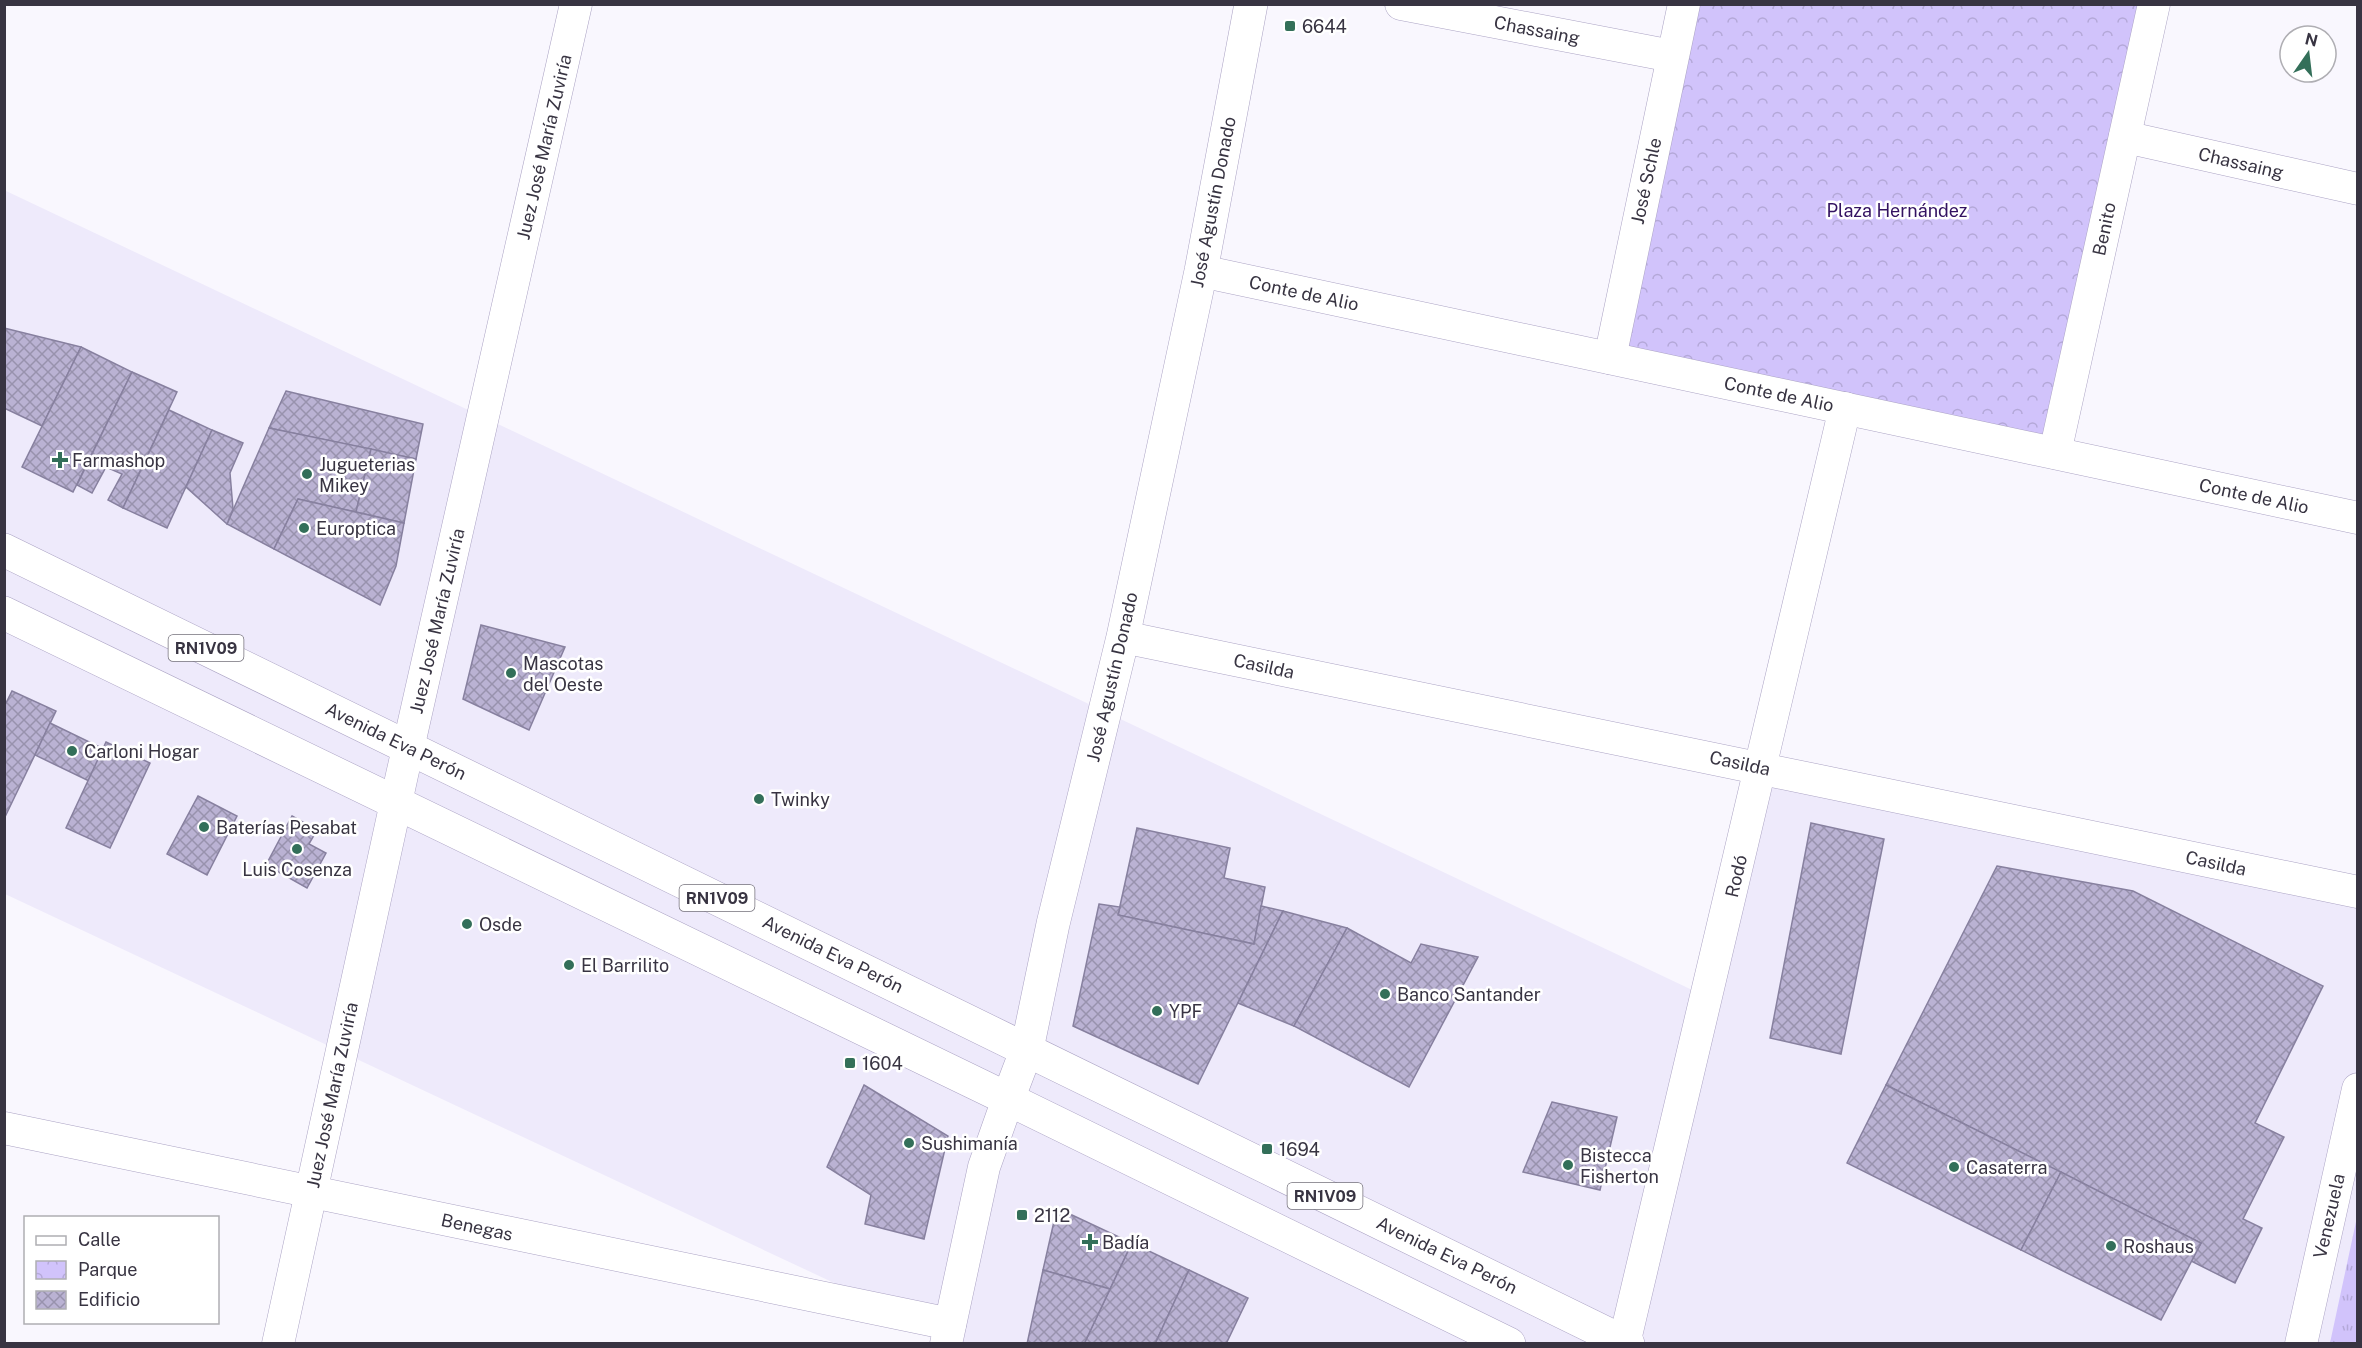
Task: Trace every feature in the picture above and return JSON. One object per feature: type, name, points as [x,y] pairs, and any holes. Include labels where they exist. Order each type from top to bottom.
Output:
[{"type":"main road","name":"José Agustín Donado","points":[[1008,1099],[1027,1049],[1053,924],[1123,637],[1201,271],[1251,4]]},
{"type":"main road","name":"Avenida Eva Perón","points":[[4,550],[1626,1343]]},
{"type":"main road","name":"RN1V09","points":[[4,613],[1509,1344]]},
{"type":"street","name":"Juez José María Zuviría","points":[[278,1344],[408,747],[576,4]]},
{"type":"street","name":"Chassaing","points":[[1401,4],[1672,56]]},
{"type":"street","name":"José Schle","points":[[1610,358],[1684,4]]},
{"type":"street","name":"Benito","points":[[2055,453],[2154,4]]},
{"type":"street","name":"Chassaing","points":[[2125,137],[2358,189]]},
{"type":"street","name":"Conte de Alio","points":[[1201,271],[2358,518]]},
{"type":"street","name":"Rodó","points":[[1626,1343],[1845,408]]},
{"type":"street","name":"Casilda","points":[[1123,637],[2358,892]]},
{"type":"street","name":"Venezuela","points":[[2301,1344],[2358,1089]]},
{"type":"street","name":"José Agustín Donado","points":[[948,1334],[984,1167],[1008,1099]]},
{"type":"street","name":"Benegas","points":[[4,1128],[311,1193],[948,1334]]},
{"type":"shaded area","points":[[4,190],[1707,997],[1762,768],[2357,892],[2357,1343],[962,1343],[5,894]]},
{"type":"green space","name":"Plaza Hernández","points":[[1684,5],[2154,5],[2055,453],[1610,358]]},
{"type":"green space","points":[[2357,1217],[2357,1343],[2330,1343]]},
{"type":"building","points":[[4,328],[81,347],[42,426],[4,408]]},
{"type":"building","points":[[81,347],[132,372],[73,492],[22,467]]},
{"type":"building","points":[[132,372],[177,392],[123,508],[108,500],[122,474],[106,467],[92,493],[77,485]]},
{"type":"building","points":[[286,391],[423,424],[416,459],[269,428]]},
{"type":"building","points":[[169,410],[212,430],[167,528],[123,508]]},
{"type":"building","name":"Jugueterias Mikey","points":[[269,428],[371,449],[356,512],[298,499],[274,549],[227,524]]},
{"type":"building","points":[[212,430],[243,443],[230,473],[233,509],[227,524],[186,487]]},
{"type":"building","points":[[371,449],[416,459],[404,523],[356,512]]},
{"type":"building","points":[[298,499],[404,523],[396,566],[380,605],[274,549]]},
{"type":"building","name":"Mascotas del Oeste","points":[[481,625],[565,647],[529,730],[463,699]]},
{"type":"building","points":[[12,691],[56,711],[4,819],[4,707]]},
{"type":"building","points":[[50,723],[104,749],[89,781],[35,755]]},
{"type":"building","points":[[106,742],[150,763],[110,848],[66,828]]},
{"type":"building","points":[[198,796],[237,816],[207,875],[167,854]]},
{"type":"building","points":[[292,816],[317,830],[309,844],[326,853],[307,888],[266,865]]},
{"type":"building","points":[[1811,823],[1884,839],[1841,1054],[1770,1038]]},
{"type":"building","points":[[1137,828],[1230,848],[1224,878],[1265,887],[1254,944],[1118,915]]},
{"type":"building","points":[[1997,866],[2133,891],[2323,986],[2255,1123],[2284,1137],[2243,1219],[2262,1228],[2235,1283],[2191,1261],[2201,1243],[1886,1085]]},
{"type":"building","points":[[1099,904],[1120,907],[1118,915],[1254,944],[1261,906],[1283,911],[1198,1084],[1073,1026]]},
{"type":"building","points":[[1283,911],[1347,928],[1294,1026],[1238,1003]]},
{"type":"building","name":"Banco Santander","points":[[1347,928],[1411,963],[1421,944],[1478,957],[1409,1087],[1294,1026]]},
{"type":"building","points":[[864,1085],[948,1136],[924,1239],[865,1224],[871,1195],[827,1167]]},
{"type":"building","name":"Casaterra","points":[[1886,1085],[2061,1172],[2021,1250],[1847,1163]]},
{"type":"building","points":[[1552,1102],[1617,1117],[1600,1190],[1523,1172]]},
{"type":"building","name":"Roshaus","points":[[2061,1172],[2201,1243],[2161,1320],[2021,1250]]},
{"type":"building","points":[[1057,1208],[1132,1243],[1110,1289],[1043,1270]]},
{"type":"building","points":[[1132,1243],[1189,1270],[1155,1344],[1084,1344]]},
{"type":"building","points":[[1043,1270],[1110,1289],[1084,1344],[1027,1344]]},
{"type":"building","points":[[1189,1270],[1248,1298],[1226,1344],[1155,1344]]},
{"type":"place","name":"6644","points":[[1290,26]]},
{"type":"place","name":"Farmashop","points":[[60,460]]},
{"type":"place","name":"Jugueterias Mikey","points":[[307,474]]},
{"type":"place","name":"Europtica","points":[[304,528]]},
{"type":"place","name":"Mascotas del Oeste","points":[[511,673]]},
{"type":"place","name":"Carloni Hogar","points":[[72,751]]},
{"type":"place","name":"Twinky","points":[[759,799]]},
{"type":"place","name":"Baterías Pesabat","points":[[204,827]]},
{"type":"place","name":"Luis Cosenza","points":[[297,849]]},
{"type":"place","name":"Osde","points":[[467,924]]},
{"type":"place","name":"El Barrilito","points":[[569,965]]},
{"type":"place","name":"Banco Santander","points":[[1385,994]]},
{"type":"place","name":"YPF","points":[[1157,1011]]},
{"type":"place","name":"1604","points":[[850,1063]]},
{"type":"place","name":"Sushimanía","points":[[909,1143]]},
{"type":"place","name":"1694","points":[[1267,1149]]},
{"type":"place","name":"Bistecca Fisherton","points":[[1568,1165]]},
{"type":"place","name":"Casaterra","points":[[1954,1167]]},
{"type":"place","name":"2112","points":[[1022,1215]]},
{"type":"place","name":"Badía","points":[[1090,1242]]},
{"type":"place","name":"Roshaus","points":[[2111,1246]]}]
